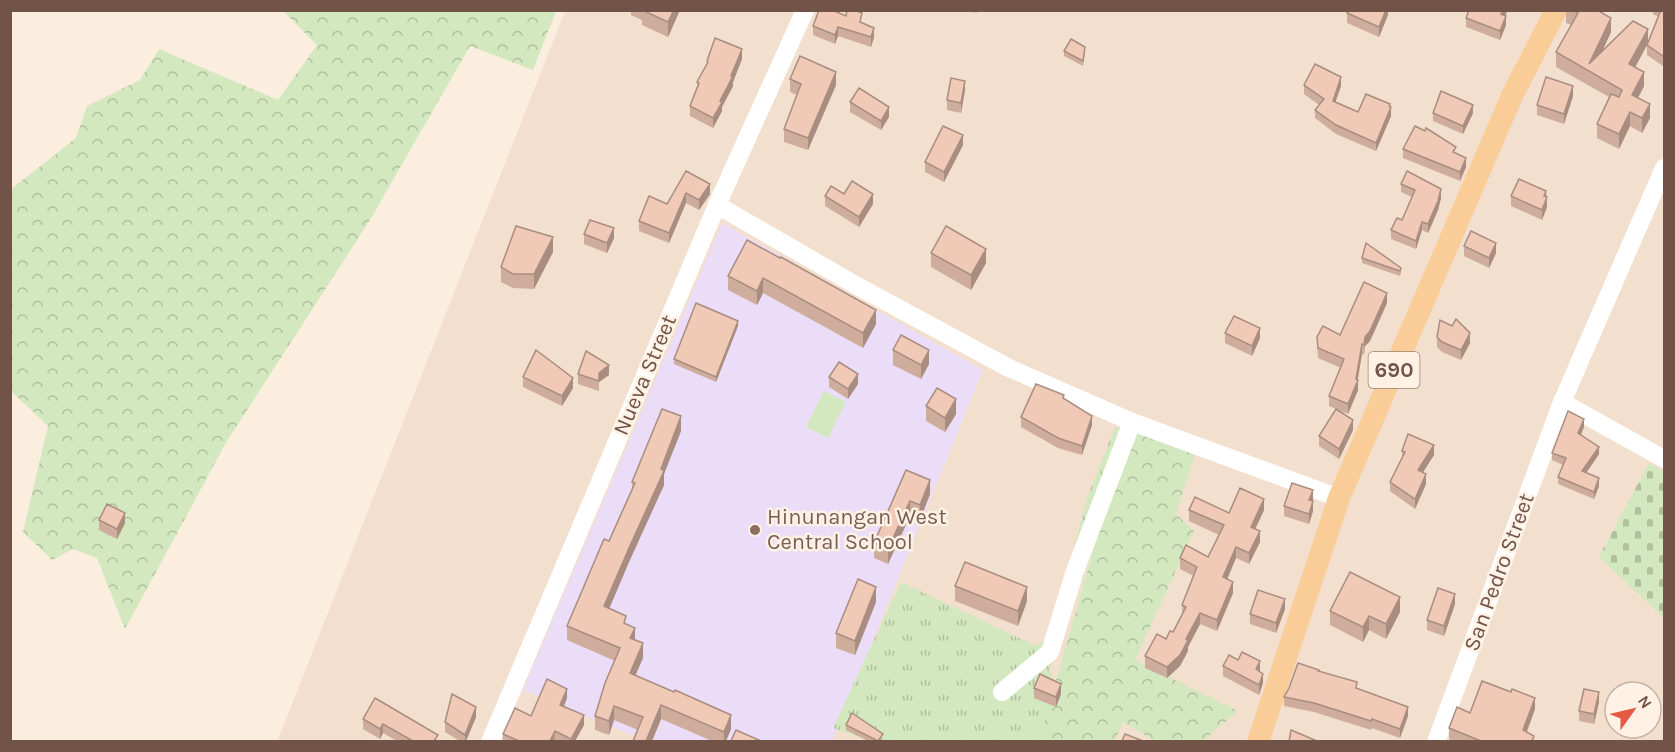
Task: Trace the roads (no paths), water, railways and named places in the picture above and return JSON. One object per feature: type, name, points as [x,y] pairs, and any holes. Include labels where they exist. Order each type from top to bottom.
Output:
[{"type":"main road","name":"690","points":[[1258,741],[1339,498],[1511,98],[1556,10]]},
{"type":"street","name":"Nueva Street","points":[[490,741],[717,205],[805,10]]},
{"type":"street","name":"San Pedro Street","points":[[1436,741],[1562,402],[1665,168]]},
{"type":"street","points":[[717,205],[859,287],[1007,367],[1132,422],[1339,498]]},
{"type":"street","points":[[1562,402],[1665,459]]},
{"type":"street","points":[[1002,692],[1050,652],[1075,571],[1132,422]]},
{"type":"place","name":"Hinunangan West Central School","points":[[755,530]]}]
